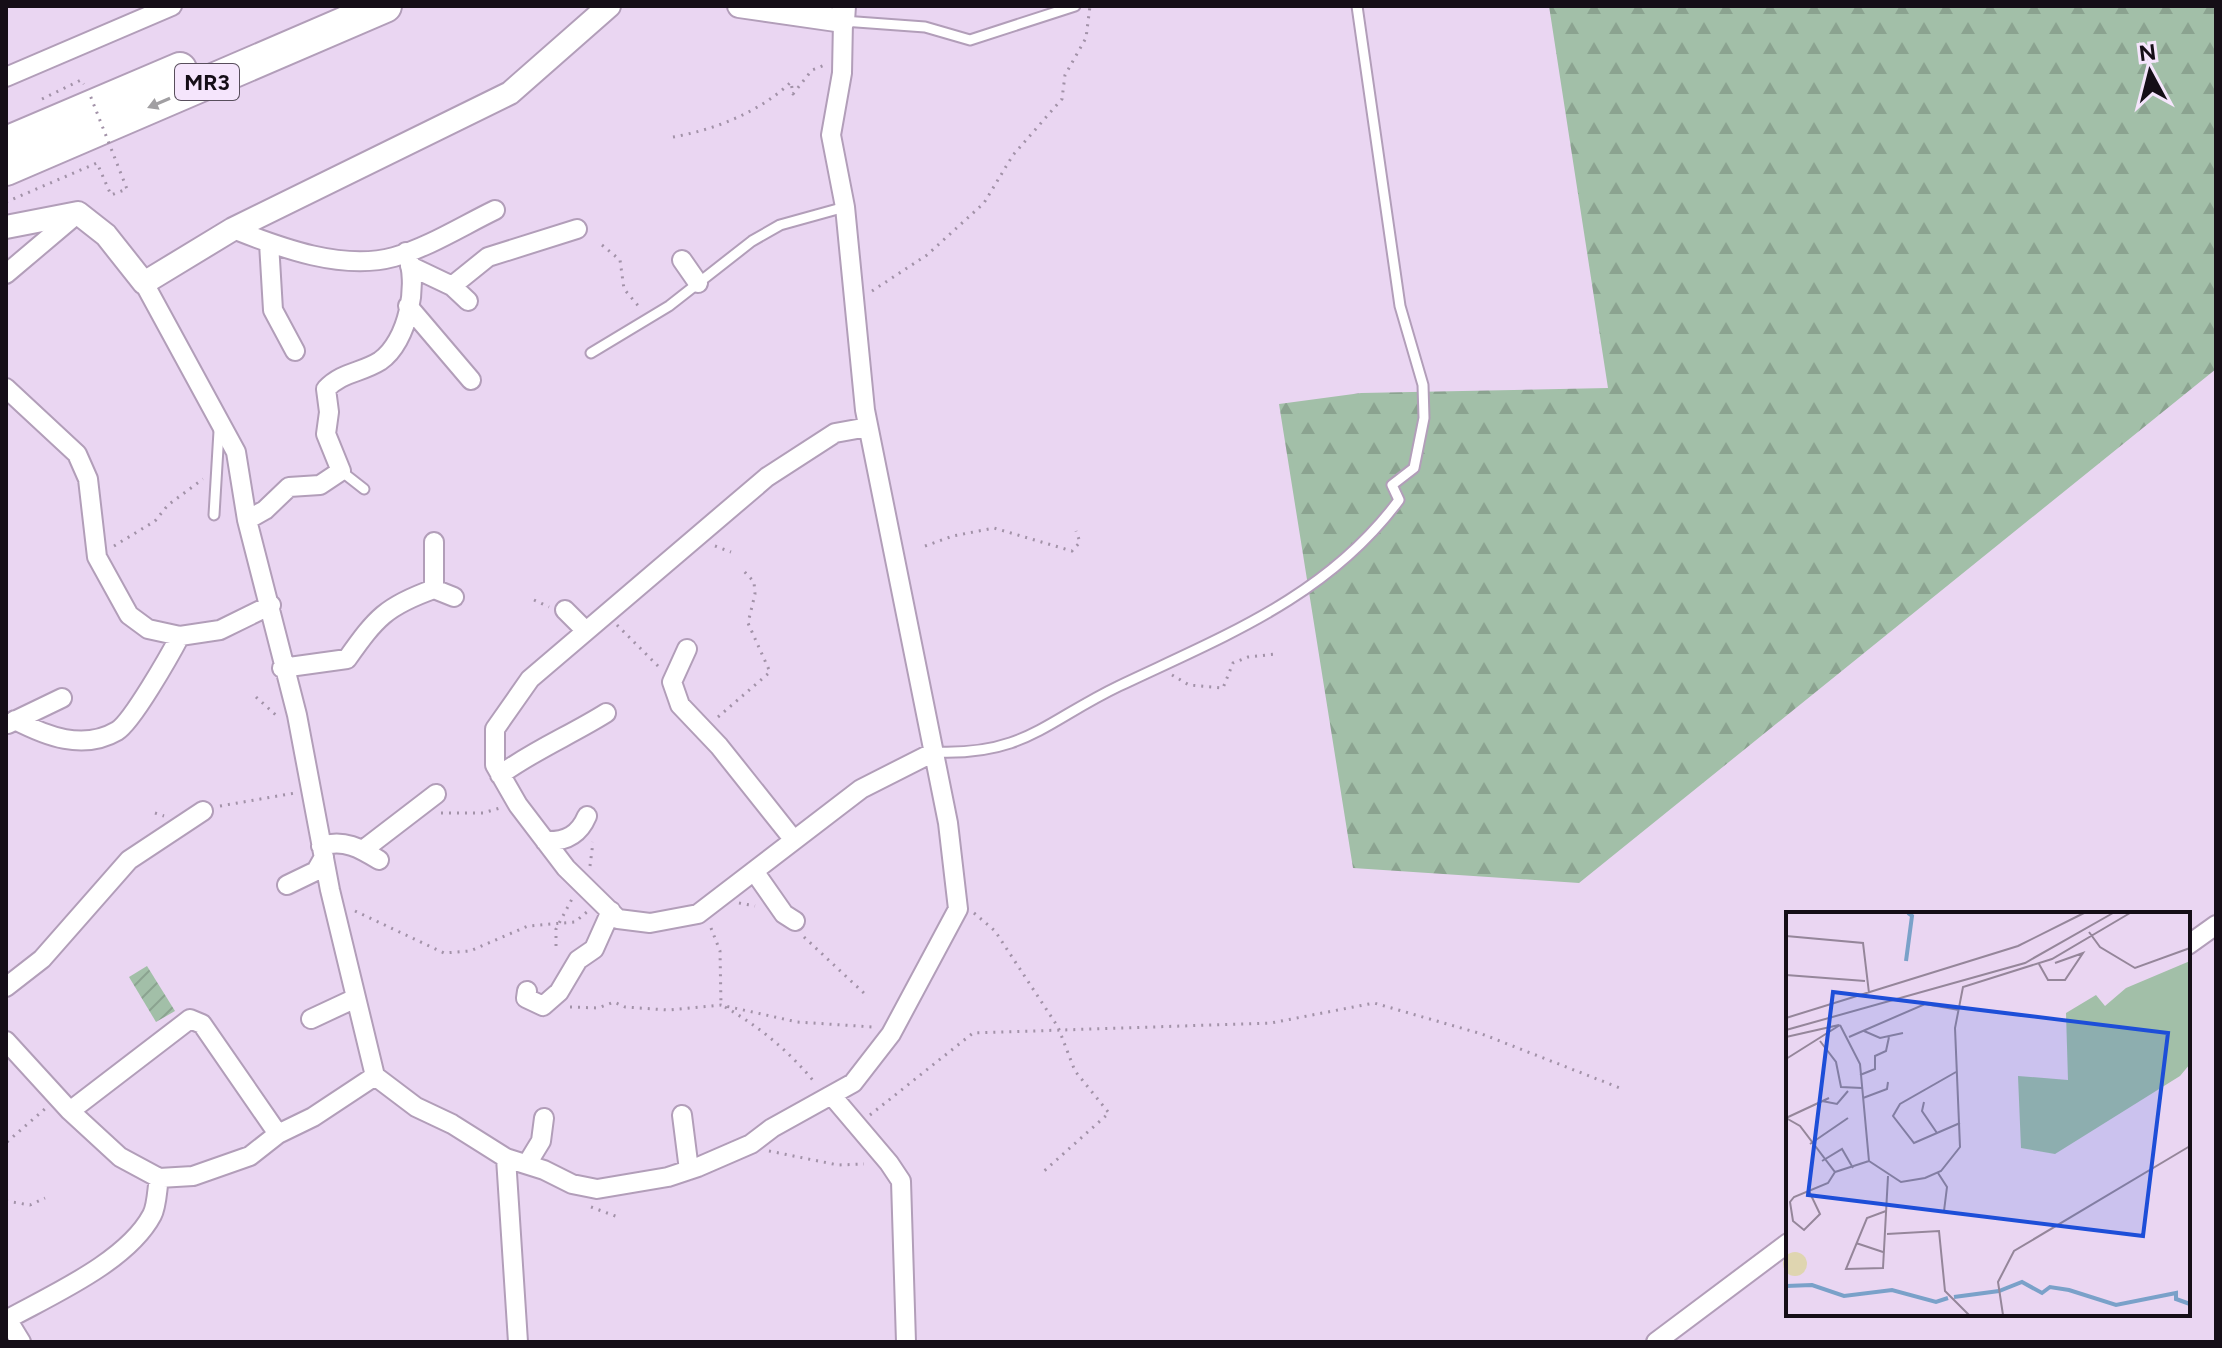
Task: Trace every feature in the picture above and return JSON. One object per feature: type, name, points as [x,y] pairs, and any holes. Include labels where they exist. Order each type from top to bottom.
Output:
[{"type":"highway","name":"MR3","points":[[6,143],[329,6]]},
{"type":"highway","name":"MR3","points":[[6,169],[385,6]]},
{"type":"street","points":[[6,77],[172,6]]},
{"type":"street","points":[[144,283],[233,229],[510,93],[609,6]]},
{"type":"street","points":[[6,227],[78,213],[106,235],[144,283],[236,452],[247,520],[271,605],[282,668],[297,715],[333,903],[375,1076],[416,1107],[452,1124],[506,1158],[572,1184],[597,1189],[689,1170],[751,1144],[772,1128],[853,1083],[891,1034],[958,909],[948,823],[868,427],[845,207],[831,135],[842,59],[844,13],[739,6]]},
{"type":"street","points":[[408,259],[495,210]]},
{"type":"street","points":[[6,274],[78,213]]},
{"type":"street","points":[[233,229],[269,243],[349,261],[393,257],[408,259],[452,286],[468,301]]},
{"type":"street","points":[[452,286],[488,257],[577,229]]},
{"type":"street","points":[[269,243],[273,310],[295,351]]},
{"type":"street","points":[[247,520],[304,479],[320,485],[341,471],[326,434],[329,412],[326,389],[337,377],[383,359],[396,343],[408,306],[408,259]]},
{"type":"street","points":[[682,260],[698,283]]},
{"type":"street","points":[[408,306],[471,380]]},
{"type":"street","points":[[6,388],[44,428],[77,454],[88,479],[95,545],[109,583],[129,615],[148,629],[180,636],[220,630],[271,605]]},
{"type":"street","points":[[868,427],[835,433],[767,477],[530,679],[495,729],[495,765],[545,841],[580,882],[618,919],[650,923],[698,914],[861,789],[934,752]]},
{"type":"street","points":[[434,542],[434,589]]},
{"type":"street","points":[[282,668],[347,659],[372,623],[397,602],[434,589],[454,597]]},
{"type":"street","points":[[565,610],[586,631]]},
{"type":"street","points":[[10,723],[62,740],[89,739],[118,730],[180,636]]},
{"type":"street","points":[[687,649],[673,679],[680,705],[793,839]]},
{"type":"street","points":[[10,723],[62,698]]},
{"type":"street","points":[[512,787],[536,749],[575,733],[606,713]]},
{"type":"street","points":[[287,885],[316,871],[323,851],[338,841],[371,855],[379,830],[430,799]]},
{"type":"street","points":[[6,987],[42,959],[129,860],[203,811]]},
{"type":"street","points":[[545,841],[563,842],[582,828],[587,816]]},
{"type":"street","points":[[754,871],[787,916]]},
{"type":"street","points":[[527,991],[526,998],[543,1006],[559,992],[578,960],[594,949],[605,906]]},
{"type":"street","points":[[2190,944],[2216,925]]},
{"type":"street","points":[[311,1019],[356,998]]},
{"type":"street","points":[[70,1111],[190,1019],[202,1024],[278,1134]]},
{"type":"street","points":[[6,1041],[70,1111],[120,1157],[159,1178],[193,1176],[250,1156],[278,1134],[313,1117],[375,1076]]},
{"type":"street","points":[[829,1099],[857,1125],[901,1181],[906,1342]]},
{"type":"street","points":[[682,1115],[689,1170]]},
{"type":"street","points":[[527,1164],[541,1141],[544,1118]]},
{"type":"street","points":[[506,1158],[518,1342]]},
{"type":"street","points":[[21,1342],[6,1320],[77,1281],[121,1251],[153,1214],[159,1178]]},
{"type":"street","points":[[1656,1342],[1786,1244]]},
{"type":"lane","points":[[844,13],[925,27],[970,40],[1075,6]]},
{"type":"lane","points":[[934,752],[964,754],[1002,748],[1076,713],[1117,687],[1162,669],[1263,618],[1373,536],[1399,500],[1392,485],[1414,468],[1424,418],[1423,385],[1400,306],[1357,6]]},
{"type":"lane","points":[[591,353],[649,318],[752,241],[780,225],[845,207]]},
{"type":"lane","points":[[214,515],[219,419]]},
{"type":"lane","points":[[341,471],[364,489]]},
{"type":"path","points":[[854,301],[927,255],[984,203],[1013,155],[1062,99],[1065,75],[1086,38],[1090,6]]},
{"type":"path","points":[[673,137],[703,132],[734,118],[766,102],[791,82],[793,94],[812,70],[842,59]]},
{"type":"path","points":[[6,202],[97,163],[111,195],[127,189],[90,95]]},
{"type":"path","points":[[602,245],[620,260],[624,289],[649,318]]},
{"type":"path","points":[[95,545],[112,548],[155,521],[168,505],[216,469]]},
{"type":"path","points":[[925,546],[953,536],[994,528],[1072,551],[1080,542],[1076,531]]},
{"type":"path","points":[[706,733],[718,717],[770,672],[748,623],[755,594],[754,582],[742,569]]},
{"type":"path","points":[[606,614],[673,679]]},
{"type":"path","points":[[1162,669],[1189,685],[1223,688],[1233,663],[1248,657],[1276,654]]},
{"type":"path","points":[[256,697],[278,717],[297,715]]},
{"type":"path","points":[[430,799],[445,815],[494,811],[512,787]]},
{"type":"path","points":[[203,811],[288,796],[310,788]]},
{"type":"path","points":[[556,946],[558,924],[591,865],[594,838]]},
{"type":"path","points":[[720,897],[787,916],[808,942],[866,995]]},
{"type":"path","points":[[957,899],[995,931],[1058,1027],[1075,1071],[1109,1113],[1043,1172]]},
{"type":"path","points":[[333,903],[390,925],[444,953],[470,951],[528,926],[575,922],[605,906]]},
{"type":"path","points":[[698,914],[715,932],[722,971],[721,1005]]},
{"type":"path","points":[[549,1001],[567,1007],[598,1008],[614,1002],[625,1007],[668,1010],[721,1005],[797,1022],[860,1024],[891,1034]]},
{"type":"path","points":[[857,1125],[973,1033],[1058,1027],[1271,1023],[1374,1003],[1482,1034],[1620,1088]]},
{"type":"path","points":[[721,1005],[753,1024],[789,1054],[829,1099]]},
{"type":"path","points":[[7,1142],[45,1111],[55,1095]]},
{"type":"path","points":[[751,1144],[780,1156],[838,1165],[889,1163]]},
{"type":"path","points":[[6,1201],[30,1205],[45,1198]]},
{"type":"green space","points":[[1549,6],[2216,6],[2216,369],[1579,883],[1353,868],[1279,404],[1361,393],[1608,388]]},
{"type":"green space","points":[[147,966],[175,1011],[156,1022],[129,977]]}]
